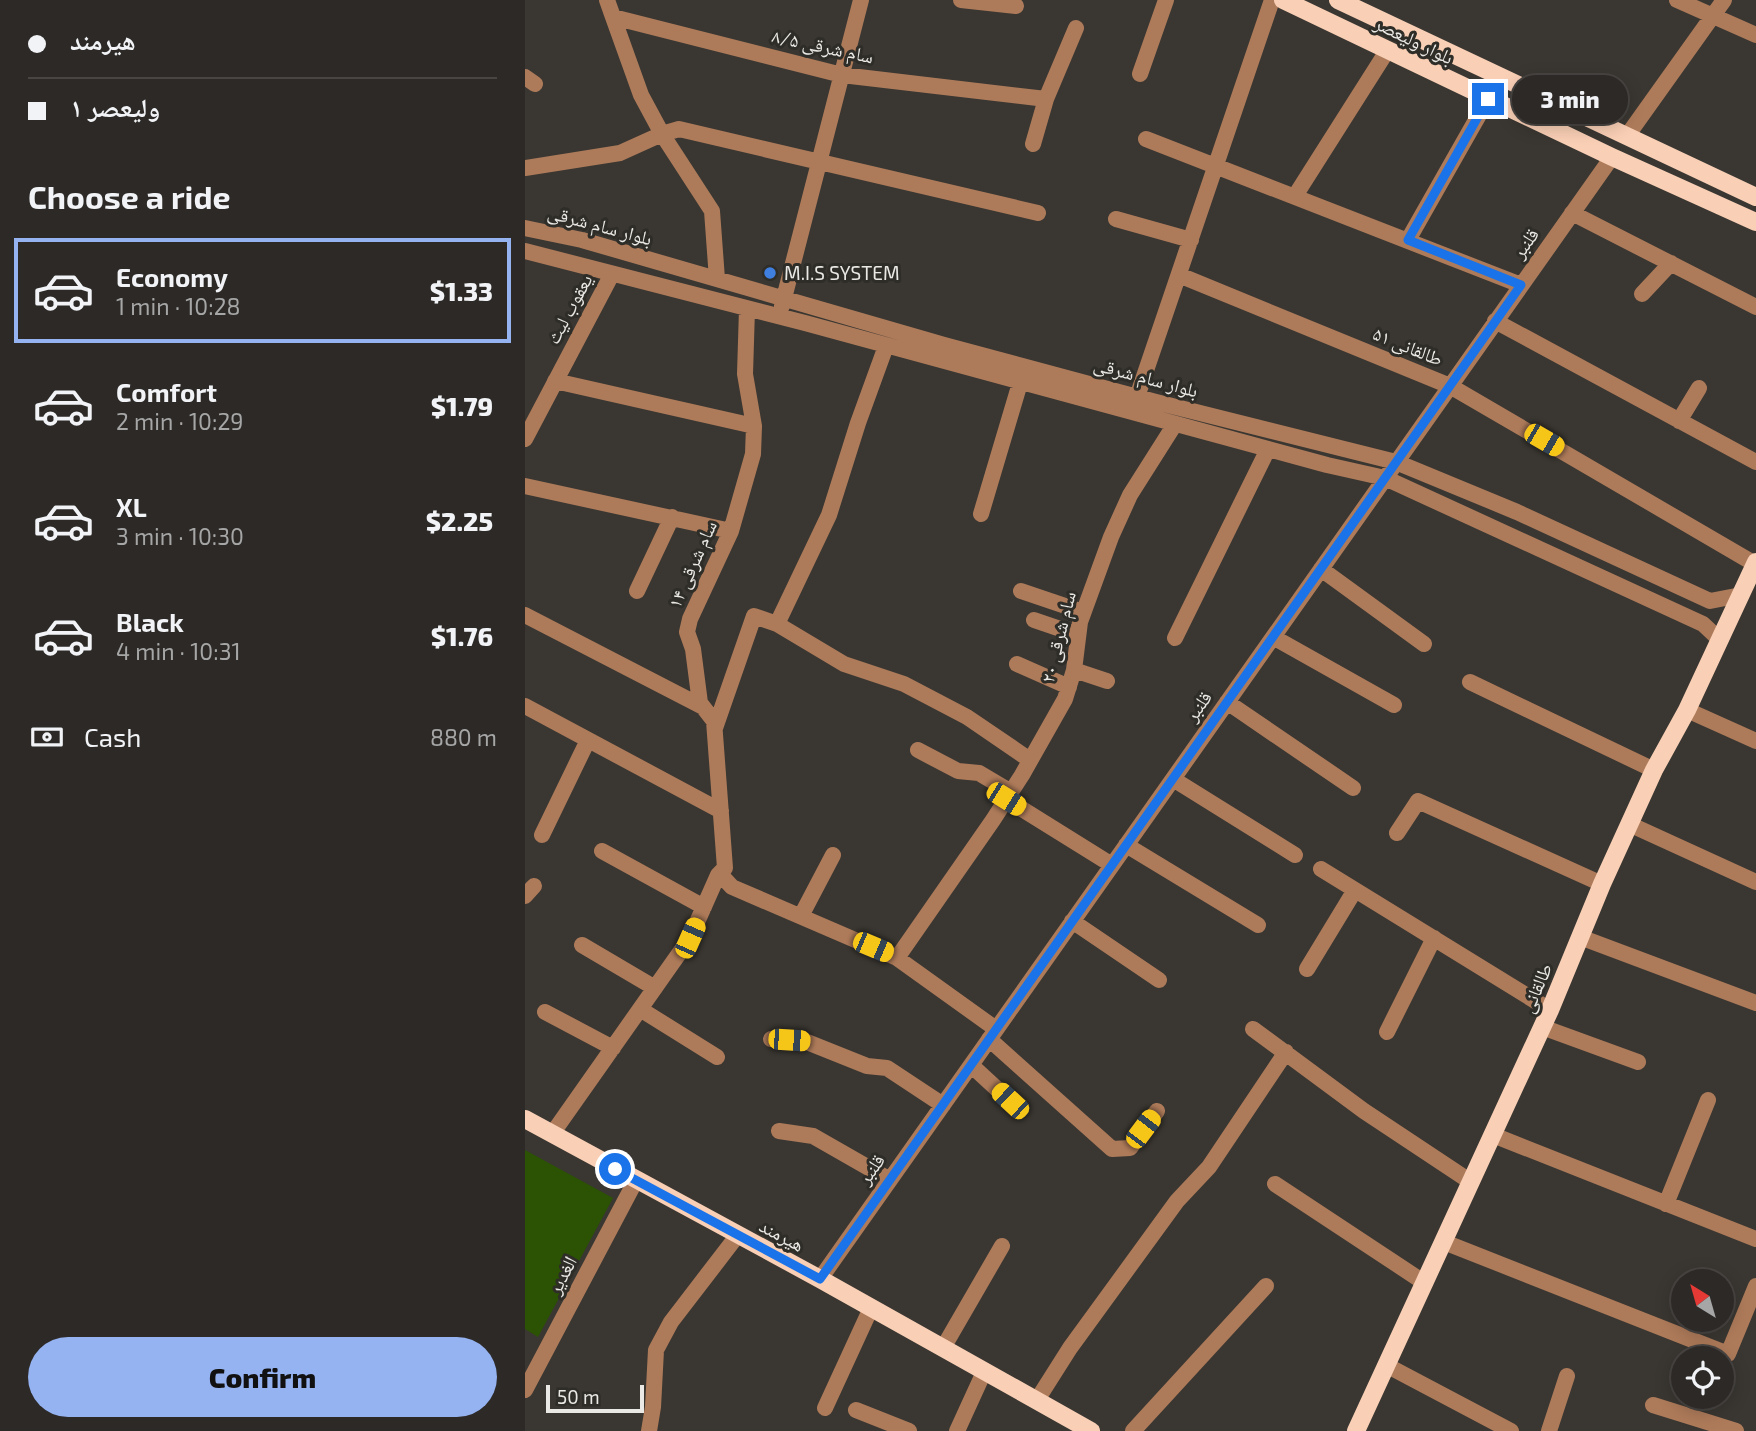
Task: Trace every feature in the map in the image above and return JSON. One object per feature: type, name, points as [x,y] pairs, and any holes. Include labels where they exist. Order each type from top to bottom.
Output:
[{"type":"main road","name":"بلوار ولیعصر","points":[[1283,0],[1612,158],[1756,222]]},
{"type":"main road","name":"بلوار ولیعصر","points":[[1338,0],[1756,197]]},
{"type":"main road","name":"طالقانی","points":[[1356,1431],[1550,1010],[1629,824],[1748,587],[1756,563]]},
{"type":"main road","name":"هیرمند","points":[[525,1119],[820,1279],[1091,1431]]},
{"type":"street","points":[[607,0],[641,95],[662,134],[712,211],[717,279]]},
{"type":"street","points":[[779,317],[861,0]]},
{"type":"street","points":[[961,0],[1016,6]]},
{"type":"street","points":[[1140,74],[1166,0]]},
{"type":"street","points":[[1137,397],[1272,0]]},
{"type":"street","points":[[1677,0],[1756,34]]},
{"type":"street","points":[[1627,136],[1724,0]]},
{"type":"street","name":"سام شرقی ۸/۵","points":[[613,17],[842,75],[1046,99]]},
{"type":"street","points":[[1033,144],[1046,99],[1076,27]]},
{"type":"street","points":[[1295,196],[1387,51]]},
{"type":"street","points":[[1408,240],[1488,99]]},
{"type":"street","points":[[525,168],[620,153],[679,129],[1038,213]]},
{"type":"street","points":[[1146,139],[1521,285]]},
{"type":"street","name":"قلنبر","points":[[820,1279],[1612,158]]},
{"type":"street","points":[[1572,213],[1756,307]]},
{"type":"street","points":[[1116,219],[1191,240]]},
{"type":"street","name":"بلوار سام شرقی","points":[[525,228],[582,240],[1137,397],[1397,462],[1517,512],[1710,601],[1748,587]]},
{"type":"street","name":"بلوار سام شرقی","points":[[525,251],[1385,478],[1703,624],[1720,640]]},
{"type":"street","points":[[1642,294],[1671,263]]},
{"type":"street","name":"یعقوب لیث","points":[[525,439],[612,274]]},
{"type":"street","name":"طالقانی ۵۱","points":[[1179,275],[1450,386],[1756,563]]},
{"type":"street","name":"سام شرقی ۱۴","points":[[720,874],[725,868],[715,728],[714,721],[701,703],[693,649],[687,632],[689,619],[731,531],[753,454],[754,426],[745,374],[747,309]]},
{"type":"street","points":[[1495,321],[1756,462]]},
{"type":"street","points":[[777,624],[829,515],[886,346]]},
{"type":"street","points":[[555,381],[754,426]]},
{"type":"street","points":[[981,514],[1020,383]]},
{"type":"street","points":[[1679,421],[1699,388]]},
{"type":"street","name":"سام شرقی ۲۰","points":[[897,958],[1009,795],[1069,687],[1083,612],[1121,514],[1175,424]]},
{"type":"street","points":[[1175,638],[1268,449]]},
{"type":"street","points":[[525,486],[731,531]]},
{"type":"street","points":[[637,591],[672,517]]},
{"type":"street","points":[[1321,569],[1424,644]]},
{"type":"street","points":[[1021,591],[1083,612]]},
{"type":"street","points":[[525,615],[703,707]]},
{"type":"street","points":[[715,728],[754,617],[777,624],[844,664],[914,689],[967,718],[1030,760]]},
{"type":"street","points":[[1034,620],[1078,635]]},
{"type":"street","points":[[1273,637],[1394,705]]},
{"type":"street","points":[[1017,664],[1069,687]]},
{"type":"street","points":[[1074,670],[1107,681]]},
{"type":"street","points":[[1470,682],[1654,770]]},
{"type":"street","points":[[1227,702],[1353,788]]},
{"type":"street","points":[[525,706],[721,811]]},
{"type":"street","points":[[1687,710],[1756,741]]},
{"type":"street","points":[[542,835],[588,740]]},
{"type":"street","points":[[918,750],[958,771],[979,773],[1112,865]]},
{"type":"street","points":[[1173,779],[1295,855]]},
{"type":"street","points":[[1397,833],[1418,801],[1602,884]]},
{"type":"street","points":[[1629,824],[1756,882]]},
{"type":"street","points":[[1126,845],[1258,925]]},
{"type":"street","points":[[602,851],[704,907]]},
{"type":"street","points":[[801,916],[833,855]]},
{"type":"street","points":[[1321,869],[1550,1010]]},
{"type":"street","points":[[552,1134],[690,938],[720,874],[732,887],[897,958],[992,1034],[1112,1149],[1130,1148],[1157,1111]]},
{"type":"street","points":[[1307,969],[1355,890]]},
{"type":"street","points":[[1072,921],[1159,980]]},
{"type":"street","points":[[1580,937],[1756,1003]]},
{"type":"street","points":[[1387,1032],[1434,938]]},
{"type":"street","points":[[582,945],[655,988]]},
{"type":"street","points":[[640,1009],[717,1057]]},
{"type":"street","points":[[545,1012],[613,1048]]},
{"type":"street","points":[[1542,1027],[1638,1062]]},
{"type":"street","points":[[1253,1029],[1364,1111],[1471,1182]]},
{"type":"street","points":[[771,1039],[807,1042],[867,1066],[887,1068],[943,1105]]},
{"type":"street","points":[[1037,1400],[1070,1348],[1177,1201],[1209,1167],[1286,1052]]},
{"type":"street","points":[[971,1065],[1010,1101]]},
{"type":"street","points":[[1666,1204],[1708,1100]]},
{"type":"street","points":[[779,1131],[813,1136],[890,1180]]},
{"type":"street","points":[[1493,1135],[1756,1239]]},
{"type":"street","name":"الغدیر","points":[[525,1388],[636,1180]]},
{"type":"street","points":[[1275,1184],[1425,1283]]},
{"type":"street","points":[[649,1431],[656,1350],[671,1322],[737,1236]]},
{"type":"street","points":[[1444,1242],[1728,1354],[1756,1286]]},
{"type":"street","points":[[943,1348],[1002,1246]]},
{"type":"street","points":[[1133,1431],[1266,1286]]},
{"type":"street","points":[[825,1408],[871,1308]]},
{"type":"street","points":[[1386,1366],[1511,1431]]},
{"type":"street","points":[[957,1431],[984,1372]]},
{"type":"street","points":[[1549,1431],[1567,1376]]},
{"type":"street","points":[[1653,1405],[1736,1431]]},
{"type":"street","points":[[856,1410],[909,1431]]},
{"type":"green space","points":[[525,1150],[613,1198],[538,1337],[525,1329]]},
{"type":"place","name":"M.I.S SYSTEM","points":[[770,273]]},
{"type":"route","points":[[615,1169],[820,1279],[1521,285],[1408,240],[1488,99]]}]
